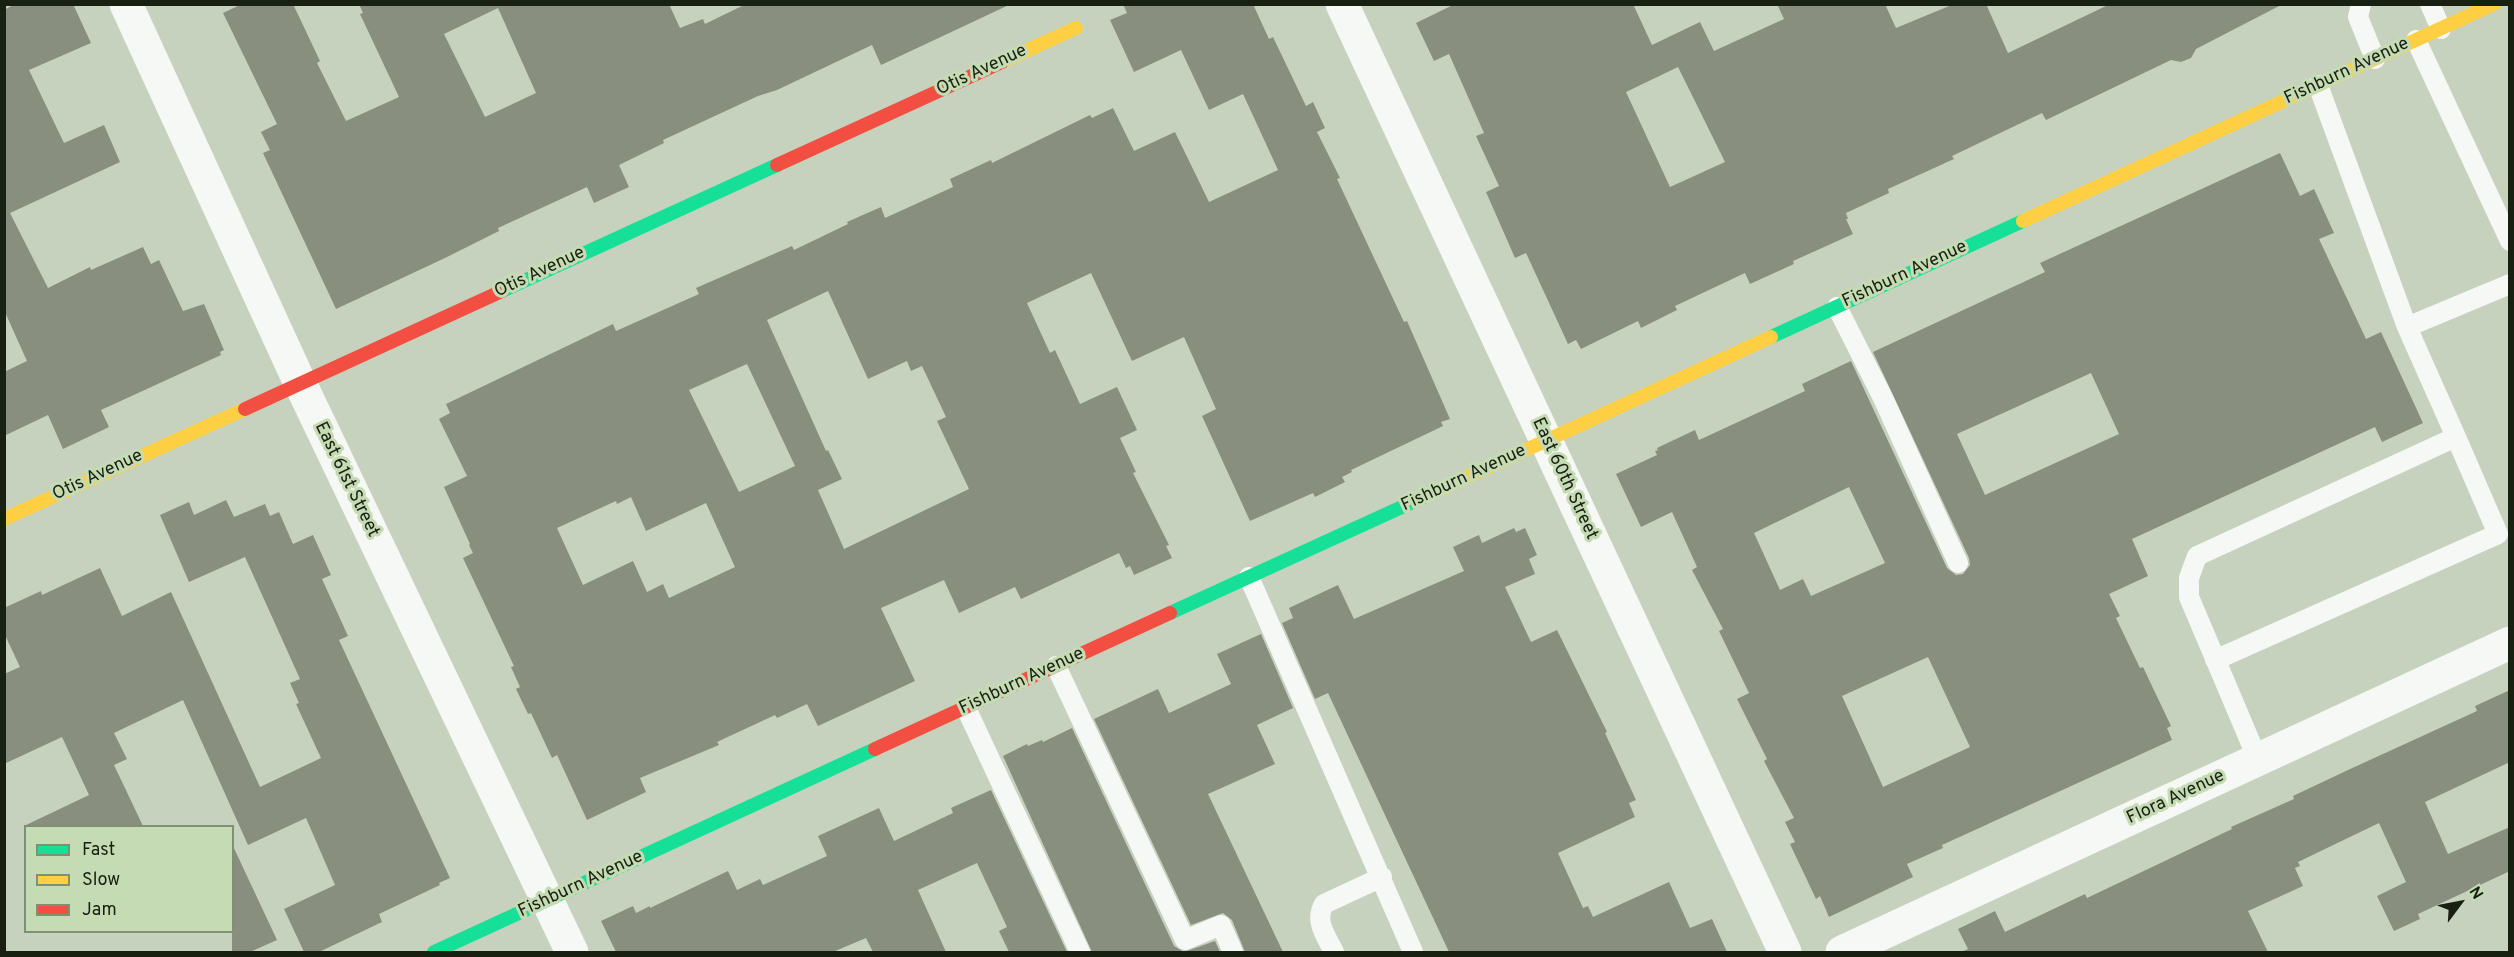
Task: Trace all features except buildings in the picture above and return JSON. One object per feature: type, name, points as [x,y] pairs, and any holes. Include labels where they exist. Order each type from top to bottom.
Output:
[{"type":"street","name":"East 61st Street","points":[[126,4],[300,383],[572,952]]},
{"type":"street","name":"East 60th Street","points":[[1342,4],[1785,952]]},
{"type":"street","name":"Fishburn Avenue","points":[[434,952],[2494,4]]},
{"type":"street","name":"Otis Avenue","points":[[4,519],[1076,27]]},
{"type":"street","name":"Flora Avenue","points":[[1842,952],[2510,643]]},
{"type":"lane","points":[[2361,4],[2358,16],[2375,59]]},
{"type":"lane","points":[[2430,4],[2441,29]]},
{"type":"lane","points":[[2416,40],[2510,241]]},
{"type":"lane","points":[[2215,660],[2498,534],[2407,327],[2318,85]]},
{"type":"lane","points":[[2407,327],[2510,284]]},
{"type":"lane","points":[[1837,307],[1883,398],[1958,562]]},
{"type":"lane","points":[[2258,760],[2189,597],[2189,578],[2197,556],[2456,437]]},
{"type":"lane","points":[[1249,577],[1413,952]]},
{"type":"lane","points":[[1056,666],[1185,940],[1221,925],[1233,952]]},
{"type":"lane","points":[[966,708],[1080,952]]},
{"type":"lane","points":[[1334,952],[1320,923],[1319,913],[1324,904],[1382,877]]},
{"type":"traffic: fast","points":[[502,291],[777,165]]},
{"type":"traffic: fast","points":[[1771,337],[2023,221]]},
{"type":"traffic: fast","points":[[1170,613],[1426,496]]},
{"type":"traffic: fast","points":[[434,952],[875,749]]},
{"type":"traffic: slow","points":[[2023,221],[2494,4]]},
{"type":"traffic: slow","points":[[1002,62],[1076,28]]},
{"type":"traffic: slow","points":[[1426,496],[1771,337]]},
{"type":"traffic: slow","points":[[4,519],[245,409]]},
{"type":"traffic: jam","points":[[777,165],[1002,62]]},
{"type":"traffic: jam","points":[[245,409],[502,291]]},
{"type":"traffic: jam","points":[[875,749],[1170,613]]}]
